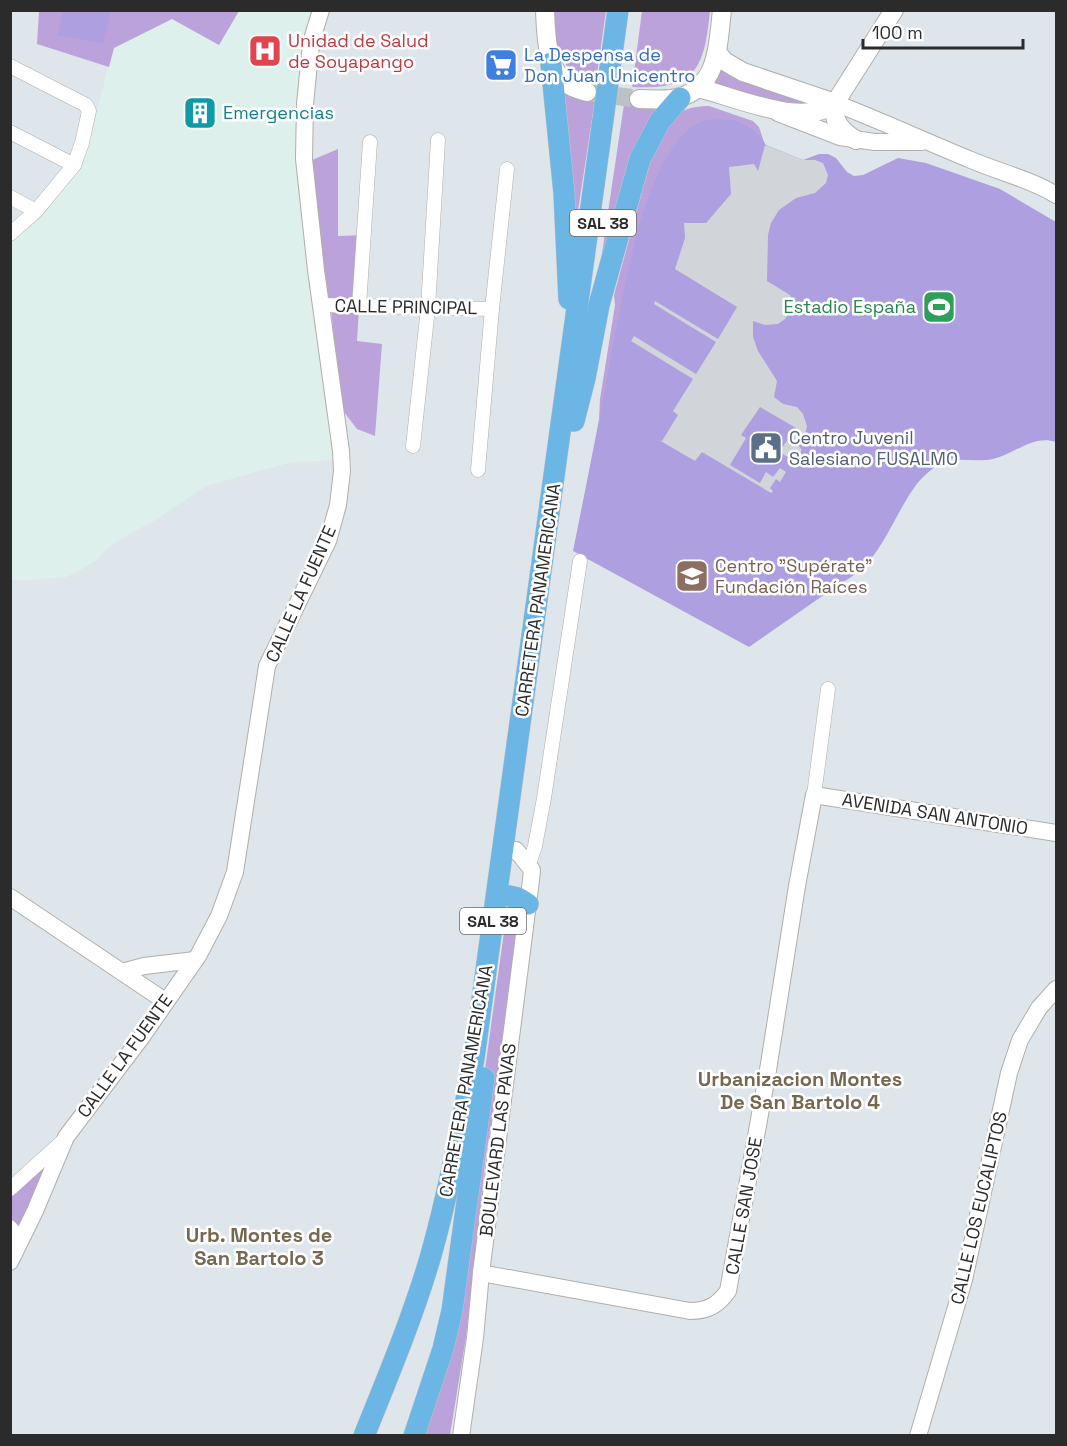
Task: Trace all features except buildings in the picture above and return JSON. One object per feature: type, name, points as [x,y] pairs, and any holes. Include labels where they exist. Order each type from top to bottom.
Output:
[{"type":"highway","name":"SAL 38","points":[[566,393],[618,10]]},
{"type":"highway","name":"SAL 38","points":[[570,436],[613,158],[633,10]]},
{"type":"highway","points":[[551,63],[564,193],[569,285],[566,393]]},
{"type":"highway","points":[[570,436],[585,378],[599,304],[640,159],[660,121],[689,93]]},
{"type":"highway","name":"CARRETERA PANAMERICANA","points":[[364,1436],[396,1358],[430,1258],[466,1098],[487,971],[566,393]]},
{"type":"highway","name":"CARRETERA PANAMERICANA","points":[[414,1436],[443,1349],[452,1311],[519,900],[533,696],[570,436]]},
{"type":"main road","points":[[689,93],[713,68],[722,10]]},
{"type":"main road","points":[[639,99],[689,93],[790,112],[812,112],[829,108],[835,103],[894,10]]},
{"type":"main road","points":[[545,11],[551,63],[570,86],[587,92]]},
{"type":"main road","points":[[717,52],[724,61],[743,72],[835,103]]},
{"type":"main road","points":[[835,103],[834,117],[842,130],[856,140]]},
{"type":"street","name":"CALLE LA FUENTE","points":[[10,1262],[66,1137],[195,960],[219,916],[235,872],[267,666],[328,541],[339,505],[341,451],[321,305],[304,149],[310,52],[321,10]]},
{"type":"street","points":[[10,66],[86,105],[89,111],[82,143],[74,165],[36,211],[10,234]]},
{"type":"street","points":[[835,103],[973,161],[1020,177],[1056,195]]},
{"type":"street","points":[[759,106],[819,130],[856,140],[932,143]]},
{"type":"street","points":[[10,132],[74,165]]},
{"type":"street","points":[[413,446],[428,308],[438,140]]},
{"type":"street","points":[[359,306],[370,142]]},
{"type":"street","points":[[478,470],[507,169]]},
{"type":"street","points":[[10,198],[36,211]]},
{"type":"street","name":"CALLE PRINCIPAL","points":[[321,305],[492,309]]},
{"type":"street","points":[[522,857],[535,846],[580,561]]},
{"type":"street","name":"CALLE SAN JOSE","points":[[481,1273],[690,1311],[704,1311],[715,1306],[728,1291],[814,795],[828,689]]},
{"type":"street","name":"AVENIDA SAN ANTONIO","points":[[814,795],[1056,833]]},
{"type":"street","points":[[10,897],[165,1001]]},
{"type":"street","name":"BOULEVARD LAS PAVAS","points":[[461,1436],[475,1338],[519,900]]},
{"type":"street","points":[[122,972],[144,966],[195,960]]},
{"type":"street","points":[[140,985],[150,1008],[152,1022]]},
{"type":"street","name":"CALLE LOS EUCALIPTOS","points":[[918,1436],[964,1280],[1009,1073],[1020,1040],[1040,1008],[1056,989]]},
{"type":"street","points":[[10,1189],[66,1137]]},
{"type":"street","points":[[10,1227],[17,1235],[19,1244]]},
{"type":"shaded area","points":[[39,11],[239,11],[219,45],[172,19],[114,48],[109,67],[37,44]]},
{"type":"shaded area","points":[[63,11],[111,11],[103,44],[58,35]]},
{"type":"shaded area","points":[[239,11],[311,11],[303,40],[299,89],[338,460],[292,462],[206,486],[154,521],[107,548],[95,561],[66,577],[11,580],[10,243],[40,219],[84,163],[113,48],[172,19],[219,45]]},
{"type":"shaded area","points":[[555,11],[606,11],[596,81],[574,73],[566,65],[557,46]]},
{"type":"shaded area","points":[[642,11],[710,11],[708,31],[700,61],[693,72],[683,80],[670,85],[632,87]]},
{"type":"shaded area","points":[[717,64],[812,103],[800,107],[708,84]]},
{"type":"shaded area","points":[[560,86],[579,99],[595,100],[571,256]]},
{"type":"shaded area","points":[[624,104],[665,105],[598,280]]},
{"type":"shaded area","points":[[709,106],[753,121],[759,127],[765,145],[599,418],[615,305],[614,295],[649,166],[672,120],[685,110]]},
{"type":"shaded area","points":[[720,119],[734,120],[747,126],[759,135],[766,145],[803,160],[819,154],[828,154],[836,158],[847,172],[854,176],[863,175],[898,158],[926,163],[1000,189],[1056,222],[1056,442],[1048,440],[1032,443],[993,459],[944,459],[917,484],[875,554],[865,565],[854,575],[749,647],[573,551],[626,279],[644,210],[656,178],[670,151],[694,125]]},
{"type":"shaded area","points":[[765,145],[803,160],[823,163],[828,175],[826,183],[815,193],[796,198],[779,210],[771,223],[768,235],[767,281],[790,295],[792,300],[790,311],[778,324],[765,325],[753,321],[753,337],[758,351],[777,381],[774,397],[783,404],[797,407],[803,414],[807,426],[805,435],[798,445],[802,450],[793,464],[787,459],[788,457],[779,452],[796,428],[760,407],[741,435],[746,438],[730,465],[760,483],[766,472],[773,477],[780,468],[786,472],[780,482],[776,479],[770,488],[773,491],[771,493],[702,452],[695,461],[659,440],[662,441],[678,415],[673,411],[693,379],[631,341],[634,336],[696,374],[716,342],[654,304],[655,301],[718,339],[737,307],[675,269],[685,238],[684,223],[706,223],[731,194],[729,167],[754,164],[758,171]]},
{"type":"shaded area","points":[[338,149],[338,236],[364,235],[359,302],[330,301],[325,289],[312,160]]},
{"type":"shaded area","points":[[331,308],[359,308],[357,341],[382,344],[375,436],[357,429],[341,408]]},
{"type":"shaded area","points":[[509,896],[522,899],[499,1077],[486,1155],[466,1337],[450,1435],[414,1436],[429,1393],[481,1098]]},
{"type":"shaded area","points":[[46,1168],[22,1230],[11,1221],[11,1197],[39,1171]]},
{"type":"tunnel","points":[[587,92],[639,99]]},
{"type":"place","name":"Unidad de Salud de Soyapango","points":[[265,51]]},
{"type":"place","name":"La Despensa de Don Juan Unicentro","points":[[501,65]]},
{"type":"place","name":"Emergencias","points":[[200,113]]},
{"type":"place","name":"Estadio España","points":[[939,307]]},
{"type":"place","name":"Centro Juvenil Salesiano FUSALMO","points":[[766,448]]},
{"type":"place","name":"Centro \"Supérate\" Fundación Raíces","points":[[692,576]]},
{"type":"district","name":"Urbanizacion Montes De San Bartolo 4","points":[[800,1090]]},
{"type":"district","name":"Urb. Montes de San Bartolo 3","points":[[259,1246]]}]
